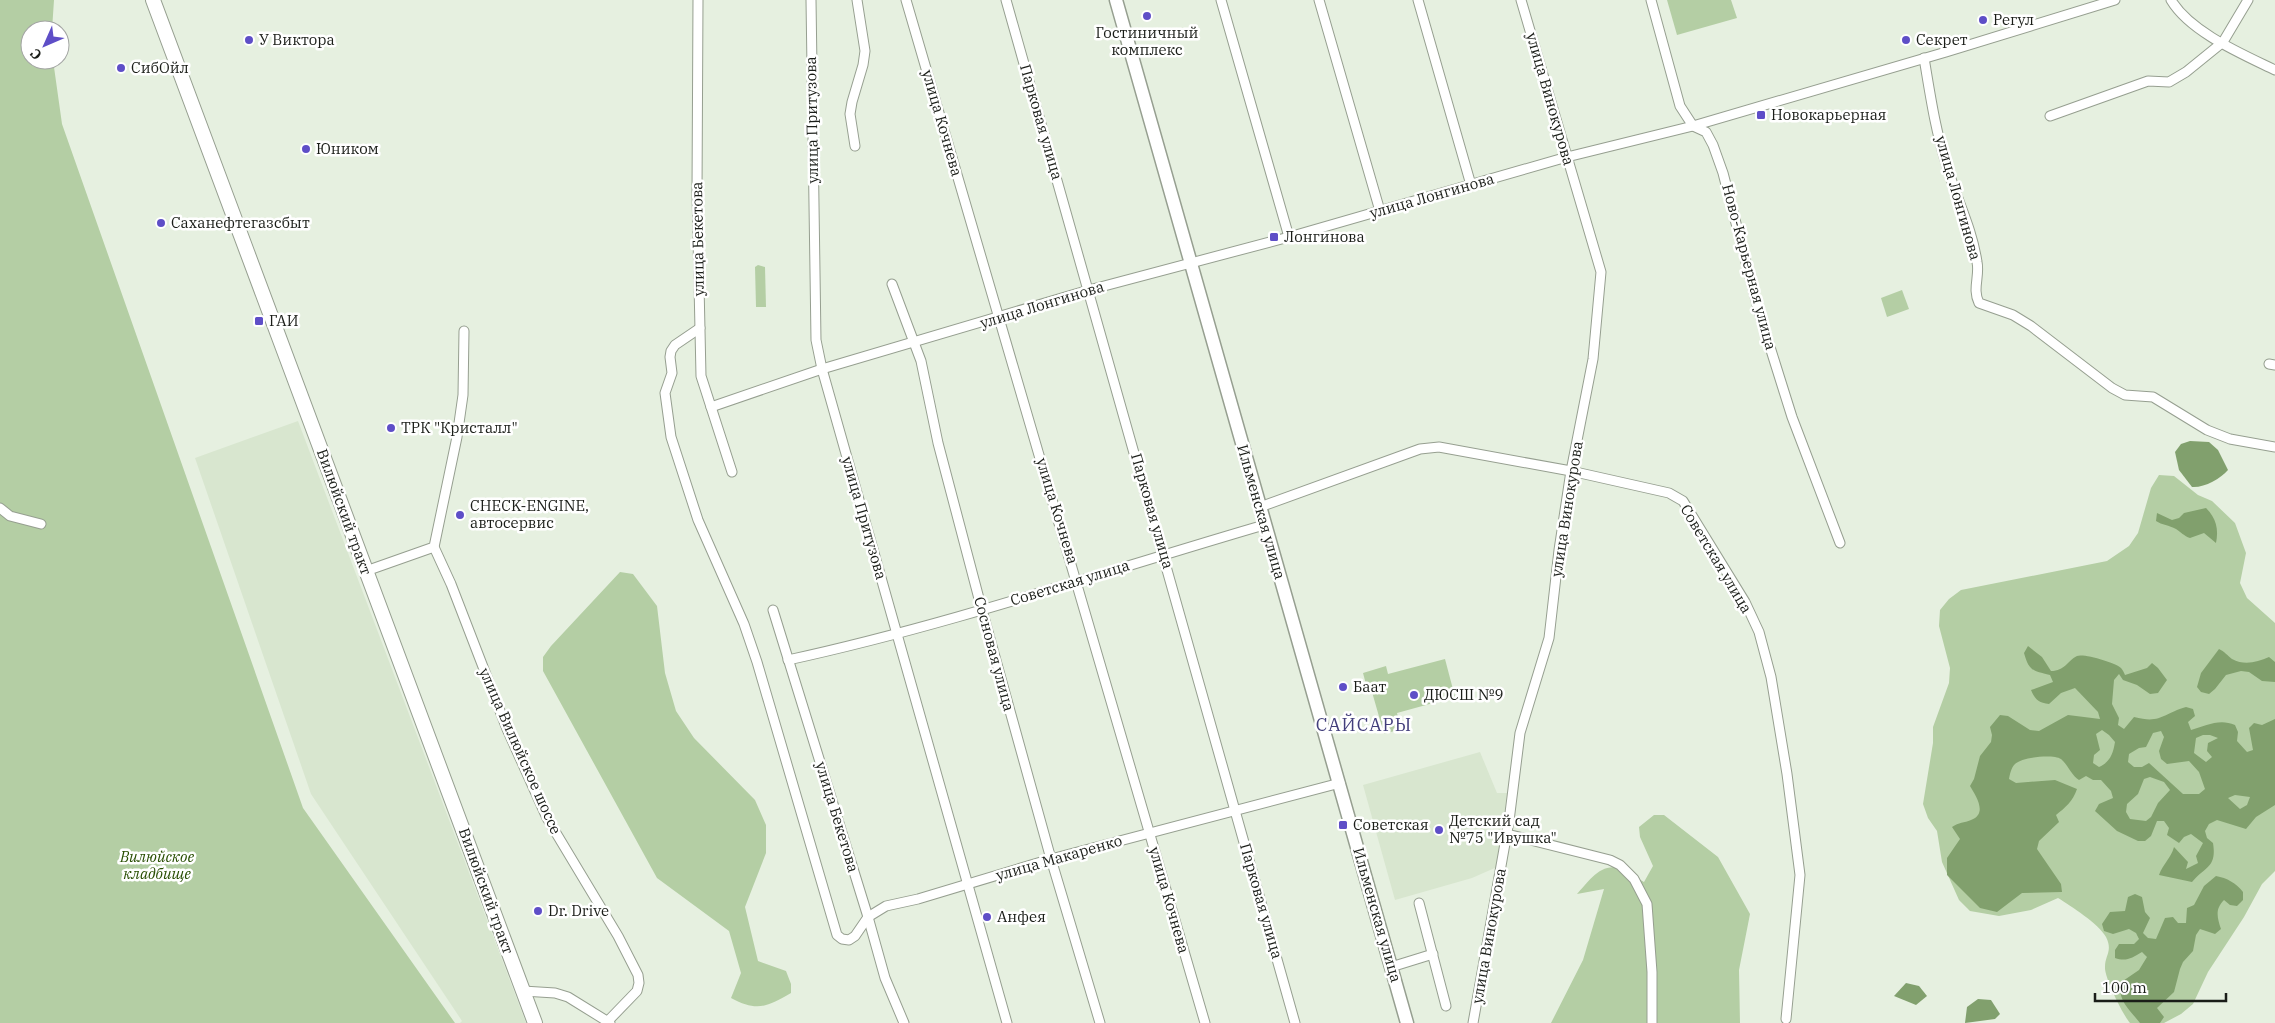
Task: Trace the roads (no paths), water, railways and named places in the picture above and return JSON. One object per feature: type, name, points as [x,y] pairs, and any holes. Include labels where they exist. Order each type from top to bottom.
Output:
[{"type":"main road","name":"Вилюйский тракт","points":[[153,0],[535,1023]]},
{"type":"main road","name":"Ильменская улица","points":[[1116,0],[1189,264],[1340,783],[1407,1023]]},
{"type":"street","name":"улица Бекетова","points":[[698,0],[697,192],[701,376],[732,472]]},
{"type":"street","name":"улица Притузова","points":[[811,0],[815,335],[822,369],[1007,1023]]},
{"type":"street","points":[[855,146],[850,114],[865,51],[857,0]]},
{"type":"street","name":"улица Кочнева","points":[[906,0],[1078,580],[1205,1023]]},
{"type":"street","name":"Парковая улица","points":[[1006,0],[1295,1023]]},
{"type":"street","points":[[1221,0],[1289,238]]},
{"type":"street","points":[[1319,0],[1380,211]]},
{"type":"street","points":[[1418,0],[1472,185]]},
{"type":"street","name":"улица Винокурова","points":[[1473,1023],[1507,834],[1520,733],[1549,638],[1559,550],[1571,471],[1592,359],[1601,272],[1521,0]]},
{"type":"street","name":"Ново-Карьерная улица","points":[[1651,0],[1680,106],[1693,126],[1706,132],[1713,144],[1723,173],[1759,312],[1792,417],[1840,543]]},
{"type":"street","name":"улица Лонгинова","points":[[711,407],[822,369],[1000,318],[1089,290],[1289,238],[1567,157],[1693,126],[2115,0]]},
{"type":"street","points":[[2170,0],[2186,20],[2275,70]]},
{"type":"street","points":[[2050,116],[2148,80],[2169,82],[2186,72],[2223,42],[2248,0]]},
{"type":"street","name":"улица Лонгинова","points":[[1924,58],[1946,164],[1963,210],[1978,262],[1978,278],[1975,287],[1979,302],[2013,315],[2031,326],[2112,388],[2126,394],[2153,397],[2207,430],[2230,439],[2275,447]]},
{"type":"street","name":"Сосновая улица","points":[[892,284],[921,361],[938,443],[982,610],[1051,859],[1100,1023]]},
{"type":"street","points":[[700,328],[675,345],[670,356],[672,373],[665,393],[665,403],[676,456],[698,520],[747,631],[837,935],[842,939],[849,940],[855,936],[868,917]]},
{"type":"street","points":[[366,571],[434,547],[462,404],[464,331]]},
{"type":"street","name":"Советская улица","points":[[1260,507],[1420,449],[1439,447],[1571,471],[1669,493],[1683,501],[1745,602],[1759,632],[1771,677],[1786,764],[1800,875],[1786,1019]]},
{"type":"street","points":[[0,508],[10,516],[41,524]]},
{"type":"street","name":"Советская улица","points":[[788,660],[829,652],[982,610],[1264,525]]},
{"type":"street","name":"улица Вилюйское шоссе","points":[[434,547],[451,584],[507,729],[547,818],[618,936],[638,976],[637,991],[609,1022]]},
{"type":"street","name":"улица Бекетова","points":[[772,610],[868,917],[884,978],[904,1023]]},
{"type":"street","name":"улица Макаренко","points":[[868,917],[886,906],[1051,859],[1149,832],[1236,812],[1340,783]]},
{"type":"street","points":[[1507,834],[1610,860],[1620,865],[1634,879],[1647,904],[1652,972],[1652,1023]]},
{"type":"street","points":[[1419,903],[1446,1006]]},
{"type":"street","points":[[1391,967],[1432,954]]},
{"type":"street","points":[[523,991],[555,993],[568,998],[609,1022]]},
{"type":"place","name":"Гостиничный комплекс","points":[[1147,16]]},
{"type":"place","name":"Регул","points":[[1983,20]]},
{"type":"place","name":"У Виктора","points":[[249,40]]},
{"type":"place","name":"Секрет","points":[[1906,40]]},
{"type":"place","name":"СибОйл","points":[[121,68]]},
{"type":"place","name":"Новокарьерная","points":[[1761,115]]},
{"type":"place","name":"Юником","points":[[306,149]]},
{"type":"place","name":"Саханефтегазсбыт","points":[[161,223]]},
{"type":"place","name":"Лонгинова","points":[[1274,237]]},
{"type":"place","name":"ГАИ","points":[[259,321]]},
{"type":"place","name":"ТРК \"Кристалл\"","points":[[391,428]]},
{"type":"place","name":"CHECK-ENGINE, автосервис","points":[[460,515]]},
{"type":"place","name":"Баат","points":[[1343,687]]},
{"type":"place","name":"ДЮСШ №9","points":[[1414,695]]},
{"type":"place","name":"Советская","points":[[1343,825]]},
{"type":"place","name":"Детский сад №75 \"Ивушка\"","points":[[1439,830]]},
{"type":"place","name":"Dr. Drive","points":[[538,911]]},
{"type":"place","name":"Анфея","points":[[987,917]]},
{"type":"district","name":"САЙСАРЫ","points":[[1364,725]]},
{"type":"park label","name":"Вилюйское кладбище","points":[[157,866]]}]
